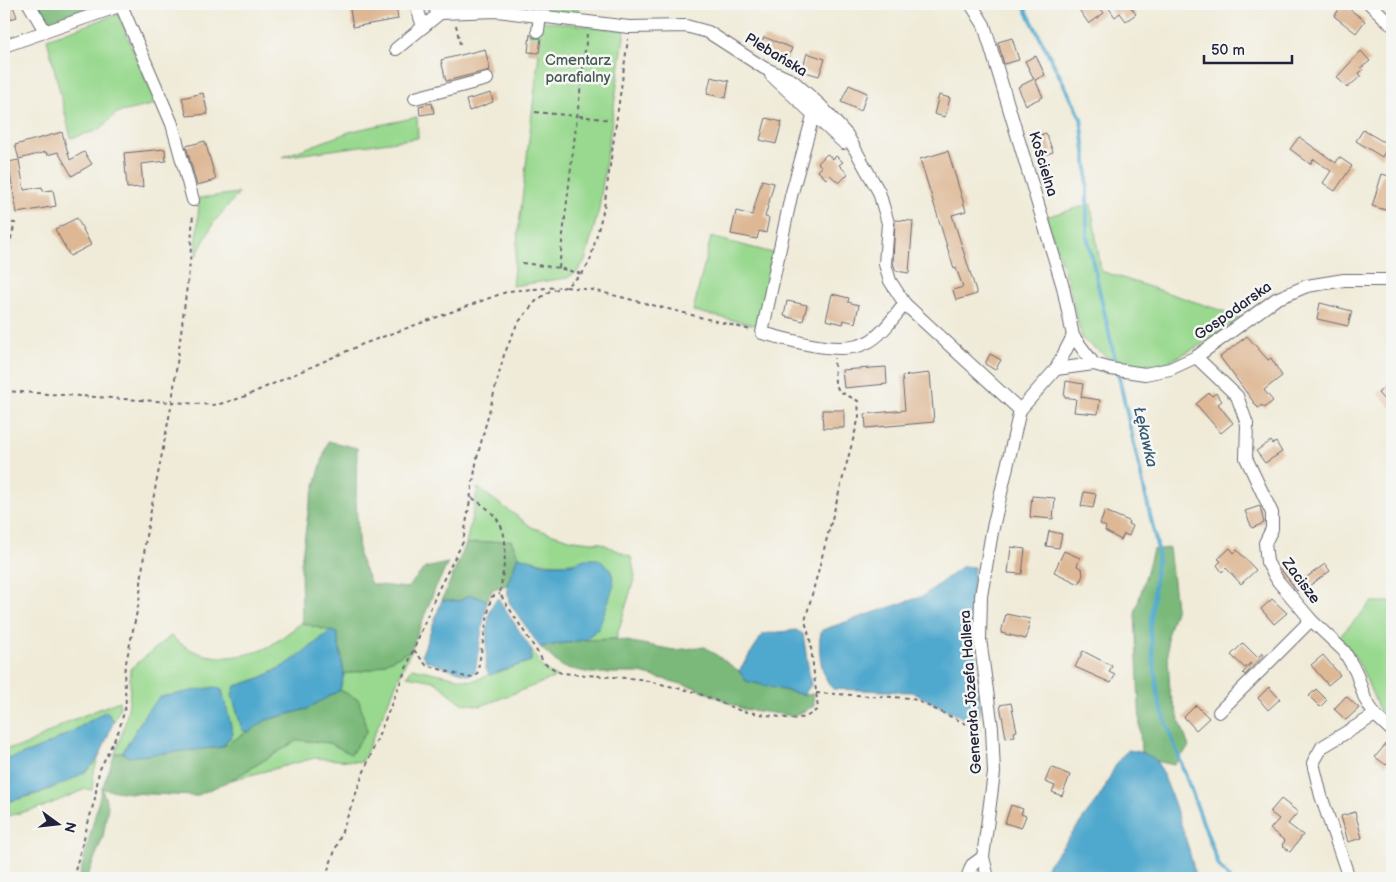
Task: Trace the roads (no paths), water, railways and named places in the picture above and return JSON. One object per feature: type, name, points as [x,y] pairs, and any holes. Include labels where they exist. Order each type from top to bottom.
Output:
[{"type":"street","points":[[29,4],[45,32]]},
{"type":"street","points":[[4,46],[123,4],[172,124],[194,200]]},
{"type":"street","points":[[416,4],[423,27]]},
{"type":"street","name":"Kościelna","points":[[971,4],[984,25],[1063,286],[1073,336]]},
{"type":"street","points":[[1370,4],[1392,25]]},
{"type":"street","points":[[396,49],[423,27],[436,8]]},
{"type":"street","name":"Plebańska","points":[[436,8],[453,13],[497,11],[630,27],[686,26],[708,32],[764,68],[793,82],[821,106],[847,135],[879,192],[888,223],[885,264],[890,281],[905,304],[1020,410]]},
{"type":"street","points":[[538,31],[540,16]]},
{"type":"street","points":[[764,68],[813,116],[857,154]]},
{"type":"street","points":[[415,98],[487,79]]},
{"type":"street","points":[[813,116],[791,196],[762,333],[834,348],[866,343],[883,329],[905,304]]},
{"type":"street","name":"Gospodarska","points":[[1094,364],[1111,369],[1145,374],[1170,369],[1196,357],[1276,299],[1307,286],[1344,280],[1392,280]]},
{"type":"street","points":[[1056,369],[1094,364],[1073,336]]},
{"type":"street","name":"Generała Józefa Hallera","points":[[988,878],[983,857],[994,773],[992,728],[980,639],[981,596],[992,532],[1020,410],[1056,369],[1073,336]]},
{"type":"street","name":"Zacisze","points":[[1196,357],[1237,396],[1247,424],[1246,458],[1272,513],[1272,530],[1265,544],[1266,562],[1278,581],[1311,620],[1344,651],[1356,672],[1365,700],[1375,715],[1392,731]]},
{"type":"street","points":[[1219,712],[1311,620]]},
{"type":"street","points":[[1349,878],[1321,796],[1314,763],[1322,747],[1375,715]]},
{"type":"street","points":[[967,878],[972,864],[983,857]]},
{"type":"water","points":[[518,556],[545,564],[572,564],[585,559],[598,559],[611,569],[614,585],[599,628],[584,640],[540,647],[509,602],[507,585]]},
{"type":"water","points":[[963,566],[974,567],[971,613],[980,700],[979,718],[973,723],[912,692],[833,689],[825,677],[821,661],[819,644],[822,630],[923,596]]},
{"type":"water","points":[[470,595],[487,600],[475,672],[469,675],[426,661],[422,654],[442,600],[459,601]]},
{"type":"water","points":[[498,598],[531,649],[531,661],[489,675],[486,669],[488,620],[490,611]]},
{"type":"water","points":[[796,630],[803,634],[811,685],[804,695],[746,681],[739,671],[763,634]]},
{"type":"water","points":[[330,631],[337,633],[344,674],[340,690],[307,709],[266,720],[249,732],[242,730],[232,695],[235,686],[274,671],[308,649]]},
{"type":"water","points":[[214,687],[222,690],[233,734],[222,747],[127,757],[123,752],[147,711],[160,697]]},
{"type":"water","points":[[106,711],[114,721],[100,755],[91,767],[57,786],[4,803],[4,760],[44,746]]},
{"type":"water","points":[[1128,750],[1150,756],[1160,768],[1179,818],[1191,856],[1195,878],[1036,878],[1060,850],[1098,799],[1115,767]]},
{"type":"waterway","name":"Łękawka","points":[[1023,4],[1081,118],[1087,169],[1087,236],[1158,550],[1150,630],[1159,703],[1219,866],[1229,878]]},
{"type":"park label","name":"Cmentarz parafialny","points":[[578,68]]}]
